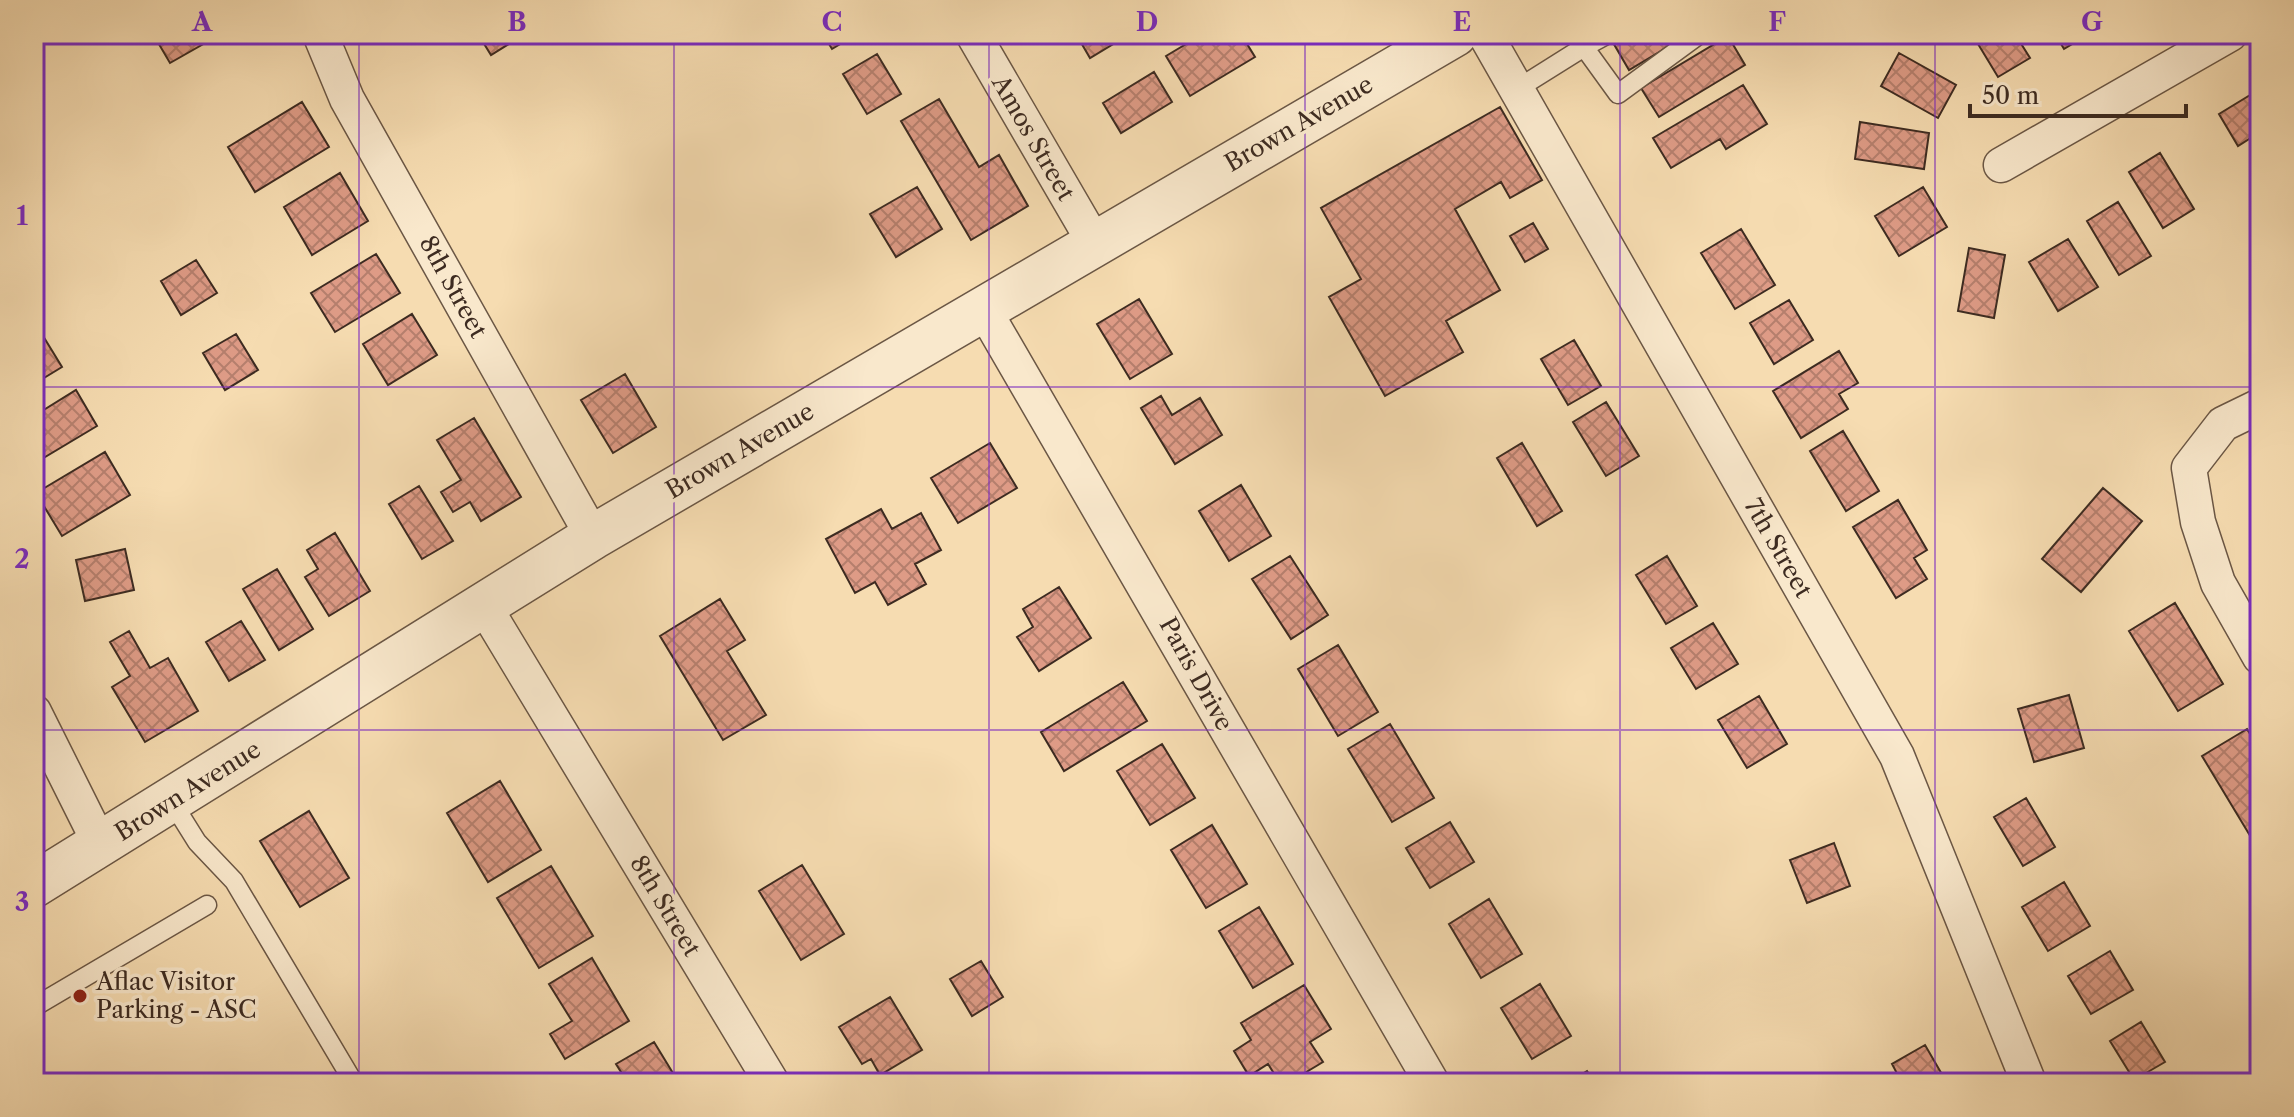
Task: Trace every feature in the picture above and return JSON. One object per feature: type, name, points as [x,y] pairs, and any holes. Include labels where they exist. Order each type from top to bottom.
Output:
[{"type":"street","name":"8th Street","points":[[320,34],[347,99],[593,537]]},
{"type":"street","name":"Amos Street","points":[[973,34],[1094,242]]},
{"type":"street","name":"Brown Avenue","points":[[34,885],[172,802],[593,537],[1455,34]]},
{"type":"street","name":"7th Street","points":[[1485,34],[1897,756],[2029,1083]]},
{"type":"street","points":[[2001,165],[2230,34]]},
{"type":"street","name":"Paris Drive","points":[[984,310],[1432,1083]]},
{"type":"street","points":[[2260,406],[2223,424],[2189,468],[2198,522],[2218,583],[2260,657]]},
{"type":"street","name":"8th Street","points":[[484,606],[772,1083]]},
{"type":"street","points":[[34,712],[101,846]]},
{"type":"lane","points":[[1517,89],[1581,40],[1608,34]]},
{"type":"lane","points":[[1581,40],[1618,94],[1700,34]]},
{"type":"lane","points":[[172,802],[197,842],[234,881],[354,1083]]},
{"type":"lane","points":[[34,1007],[207,905]]},
{"type":"building","points":[[153,34],[221,34],[170,63]]},
{"type":"building","points":[[478,34],[525,34],[491,55]]},
{"type":"building","points":[[823,34],[857,34],[832,49]]},
{"type":"building","points":[[1076,34],[1123,34],[1125,37],[1090,58]]},
{"type":"building","points":[[1203,34],[1241,34],[1255,57],[1190,96],[1166,56]]},
{"type":"building","points":[[1608,34],[1671,34],[1676,42],[1629,70]]},
{"type":"building","points":[[1972,34],[2015,34],[2030,58],[1998,77]]},
{"type":"building","points":[[2055,34],[2089,34],[2064,49]]},
{"type":"building","points":[[1728,36],[1745,65],[1659,117],[1641,88]]},
{"type":"building","points":[[1899,53],[1956,85],[1938,118],[1881,86]]},
{"type":"building","points":[[877,54],[901,94],[867,114],[843,74]]},
{"type":"building","points":[[1154,72],[1172,102],[1121,133],[1103,103]]},
{"type":"building","points":[[1743,85],[1767,124],[1726,149],[1720,139],[1671,168],[1653,138]]},
{"type":"building","points":[[2260,89],[2260,132],[2238,146],[2219,114]]},
{"type":"building","points":[[939,99],[979,167],[999,155],[1028,206],[971,240],[901,121]]},
{"type":"building","points":[[302,102],[329,147],[255,192],[228,147]]},
{"type":"building","points":[[1500,107],[1542,180],[1510,198],[1501,182],[1455,209],[1500,290],[1446,321],[1463,352],[1385,396],[1329,297],[1361,279],[1321,208]]},
{"type":"building","points":[[1860,122],[1929,133],[1924,169],[1855,159]]},
{"type":"building","points":[[2160,153],[2194,209],[2163,228],[2129,172]]},
{"type":"building","points":[[340,173],[368,221],[312,255],[284,207]]},
{"type":"building","points":[[917,187],[942,229],[896,257],[870,214]]},
{"type":"building","points":[[1923,187],[1947,227],[1899,256],[1875,216]]},
{"type":"building","points":[[2118,202],[2151,256],[2119,275],[2087,221]]},
{"type":"building","points":[[1533,223],[1548,249],[1525,262],[1510,236]]},
{"type":"building","points":[[1741,229],[1775,285],[1735,309],[1701,253]]},
{"type":"building","points":[[2068,239],[2098,287],[2058,311],[2029,262]]},
{"type":"building","points":[[1969,248],[2005,255],[1994,318],[1958,311]]},
{"type":"building","points":[[376,254],[400,293],[335,332],[311,293]]},
{"type":"building","points":[[196,260],[217,293],[181,315],[161,281]]},
{"type":"building","points":[[1139,299],[1172,354],[1130,379],[1097,324]]},
{"type":"building","points":[[1789,300],[1813,340],[1774,364],[1750,323]]},
{"type":"building","points":[[412,314],[437,355],[388,385],[363,344]]},
{"type":"building","points":[[40,331],[62,367],[34,384],[34,334]]},
{"type":"building","points":[[236,334],[258,370],[225,390],[203,353]]},
{"type":"building","points":[[1574,340],[1601,386],[1568,405],[1541,359]]},
{"type":"building","points":[[1839,351],[1858,383],[1839,394],[1848,409],[1801,438],[1773,391]]},
{"type":"building","points":[[625,374],[656,427],[613,453],[581,400]]},
{"type":"building","points":[[76,390],[97,426],[35,463],[34,416]]},
{"type":"building","points":[[1161,396],[1172,415],[1200,398],[1222,435],[1175,464],[1141,408]]},
{"type":"building","points":[[1606,402],[1639,456],[1606,476],[1573,422]]},
{"type":"building","points":[[474,418],[521,497],[481,521],[470,502],[453,512],[441,492],[461,480],[437,440]]},
{"type":"building","points":[[1843,431],[1879,491],[1846,511],[1810,451]]},
{"type":"building","points":[[990,443],[1017,488],[958,523],[931,478]]},
{"type":"building","points":[[1522,443],[1562,511],[1537,526],[1497,458]]},
{"type":"building","points":[[105,452],[130,495],[62,536],[36,493]]},
{"type":"building","points":[[1241,485],[1271,536],[1229,561],[1199,511]]},
{"type":"building","points":[[419,486],[453,541],[422,559],[389,504]]},
{"type":"building","points":[[2103,488],[2142,521],[2081,592],[2042,559]]},
{"type":"building","points":[[1898,500],[1927,550],[1914,558],[1927,579],[1896,598],[1853,527]]},
{"type":"building","points":[[881,509],[892,529],[921,513],[941,550],[915,564],[926,584],[888,605],[875,582],[855,593],[826,539]]},
{"type":"building","points":[[335,533],[370,591],[329,616],[305,577],[318,569],[307,550]]},
{"type":"building","points":[[125,549],[134,590],[85,601],[76,560]]},
{"type":"building","points":[[1290,556],[1328,615],[1291,639],[1252,579]]},
{"type":"building","points":[[1667,556],[1697,606],[1666,624],[1636,575]]},
{"type":"building","points":[[277,569],[313,629],[279,650],[243,589]]},
{"type":"building","points":[[1059,587],[1091,638],[1039,671],[1017,637],[1033,627],[1023,609]]},
{"type":"building","points":[[720,599],[745,640],[727,651],[766,715],[723,740],[660,636]]},
{"type":"building","points":[[2175,603],[2223,684],[2178,711],[2129,631]]},
{"type":"building","points":[[241,621],[265,660],[229,681],[206,642]]},
{"type":"building","points":[[1713,623],[1738,664],[1696,689],[1671,648]]},
{"type":"building","points":[[129,631],[150,668],[168,658],[198,711],[145,742],[112,687],[130,676],[110,642]]},
{"type":"building","points":[[1338,645],[1378,712],[1338,736],[1298,669]]},
{"type":"building","points":[[1123,682],[1147,721],[1064,771],[1041,732]]},
{"type":"building","points":[[2069,695],[2084,748],[2034,762],[2018,709]]},
{"type":"building","points":[[1759,696],[1787,744],[1747,768],[1718,720]]},
{"type":"building","points":[[1390,724],[1434,798],[1392,822],[1348,749]]},
{"type":"building","points":[[2247,729],[2260,750],[2260,835],[2252,839],[2202,756]]},
{"type":"building","points":[[1162,744],[1195,798],[1150,825],[1117,771]]},
{"type":"building","points":[[500,781],[541,850],[488,882],[447,813]]},
{"type":"building","points":[[2026,798],[2055,847],[2023,866],[1994,817]]},
{"type":"building","points":[[309,811],[349,878],[300,907],[260,841]]},
{"type":"building","points":[[1450,822],[1474,862],[1430,888],[1406,848]]},
{"type":"building","points":[[1212,825],[1247,884],[1206,908],[1171,850]]},
{"type":"building","points":[[1834,843],[1850,886],[1807,903],[1790,860]]},
{"type":"building","points":[[802,865],[844,934],[801,960],[759,891]]},
{"type":"building","points":[[551,866],[593,936],[539,968],[497,898]]},
{"type":"building","points":[[2064,882],[2090,926],[2048,951],[2022,907]]},
{"type":"building","points":[[1489,899],[1522,954],[1481,978],[1449,924]]},
{"type":"building","points":[[1259,907],[1293,964],[1253,988],[1219,931]]},
{"type":"building","points":[[2110,951],[2133,990],[2091,1014],[2068,976]]},
{"type":"building","points":[[592,958],[629,1021],[565,1059],[550,1034],[572,1021],[549,984]]},
{"type":"building","points":[[981,961],[1003,997],[972,1016],[950,979]]},
{"type":"building","points":[[1540,984],[1571,1036],[1532,1059],[1501,1008]]},
{"type":"building","points":[[1304,985],[1331,1029],[1310,1042],[1323,1062],[1288,1083],[1280,1083],[1268,1064],[1249,1076],[1234,1051],[1251,1040],[1241,1023]]},
{"type":"building","points":[[890,997],[922,1050],[880,1075],[871,1059],[862,1064],[839,1027]]},
{"type":"building","points":[[2141,1022],[2165,1062],[2134,1080],[2110,1041]]},
{"type":"building","points":[[654,1042],[679,1083],[628,1083],[616,1064]]},
{"type":"building","points":[[1925,1045],[1947,1083],[1902,1083],[1892,1064]]},
{"type":"building","points":[[1587,1071],[1595,1083],[1567,1083]]},
{"type":"place","name":"Aflac Visitor Parking - ASC","points":[[80,996]]}]
